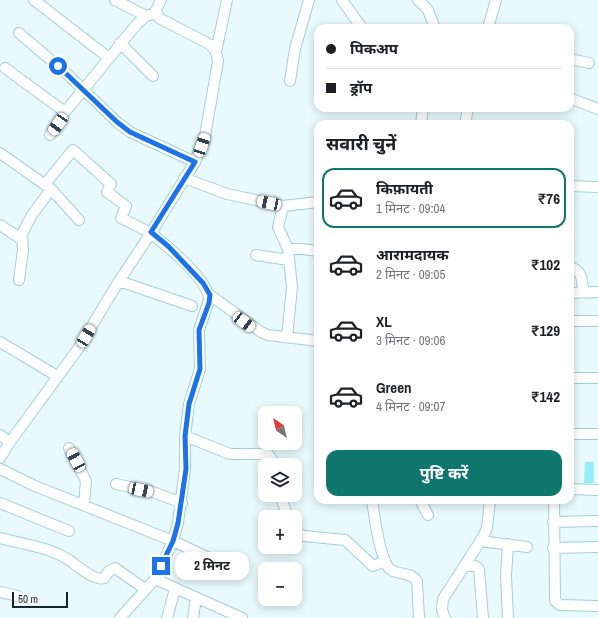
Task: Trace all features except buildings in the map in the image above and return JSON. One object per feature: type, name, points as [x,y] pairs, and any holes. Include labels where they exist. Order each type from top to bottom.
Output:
[{"type":"street","points":[[34,0],[109,58]]},
{"type":"street","points":[[115,0],[146,16]]},
{"type":"street","points":[[156,13],[161,0]]},
{"type":"street","points":[[216,52],[227,0]]},
{"type":"street","points":[[290,81],[296,49],[309,0]]},
{"type":"street","points":[[342,0],[359,24]]},
{"type":"street","points":[[418,0],[428,10],[433,24]]},
{"type":"street","points":[[489,24],[496,0]]},
{"type":"street","points":[[50,135],[65,112],[120,43],[146,16],[156,13]]},
{"type":"street","points":[[0,458],[57,376],[78,349],[195,162],[204,136],[211,105],[218,61],[216,52],[211,45],[162,20],[156,13]]},
{"type":"street","points":[[19,33],[84,89],[117,122],[130,132],[195,162]]},
{"type":"street","points":[[120,43],[153,76]]},
{"type":"street","points":[[574,60],[589,63]]},
{"type":"street","points":[[5,68],[65,112]]},
{"type":"street","points":[[574,100],[598,109]]},
{"type":"street","points":[[19,280],[23,248],[21,239],[27,224],[48,187],[74,150],[111,184],[107,192],[126,206],[121,218],[151,232],[168,246],[203,283],[210,295],[253,328],[268,335],[314,340]]},
{"type":"street","points":[[0,153],[48,187],[79,220]]},
{"type":"street","points":[[184,178],[227,194],[283,206],[314,202]]},
{"type":"street","points":[[574,186],[598,187]]},
{"type":"street","points":[[283,206],[278,227],[288,249],[292,300],[287,337]]},
{"type":"street","points":[[0,225],[21,239]]},
{"type":"street","points":[[288,249],[314,250]]},
{"type":"street","points":[[256,255],[289,260]]},
{"type":"street","points":[[574,268],[581,275],[583,292]]},
{"type":"street","points":[[119,282],[192,306]]},
{"type":"street","points":[[574,293],[598,292]]},
{"type":"street","points":[[120,618],[155,579],[173,541],[182,503],[186,469],[185,436],[191,395],[200,369],[199,330],[209,303],[210,295]]},
{"type":"street","points":[[574,320],[598,320]]},
{"type":"street","points":[[0,342],[57,376]]},
{"type":"street","points":[[574,378],[598,378]]},
{"type":"street","points":[[574,434],[598,434]]},
{"type":"street","points":[[0,435],[10,442]]},
{"type":"street","points":[[185,436],[230,454],[268,454],[271,458]]},
{"type":"street","points":[[69,448],[86,481],[84,505]]},
{"type":"street","points":[[0,469],[35,486],[173,541],[226,566]]},
{"type":"street","points":[[116,484],[153,492],[182,503]]},
{"type":"street","points":[[574,489],[598,490]]},
{"type":"street","points":[[0,503],[69,531]]},
{"type":"street","points":[[373,504],[377,532],[385,561],[390,569],[412,576],[416,581],[419,618]]},
{"type":"street","points":[[422,504],[428,515]]},
{"type":"street","points":[[446,618],[442,610],[443,599],[487,528],[490,504]]},
{"type":"street","points":[[554,504],[554,598],[557,604],[598,606]]},
{"type":"street","points":[[553,522],[598,521]]},
{"type":"street","points":[[302,535],[345,540],[373,566],[385,561]]},
{"type":"street","points":[[0,538],[55,553],[67,559],[97,579],[104,578],[109,571],[115,568],[145,589]]},
{"type":"street","points":[[480,541],[527,547]]},
{"type":"street","points":[[508,544],[506,576],[508,618]]},
{"type":"street","points":[[553,548],[598,547]]},
{"type":"street","points":[[464,566],[475,566],[479,569],[483,618]]},
{"type":"street","points":[[155,579],[228,615],[242,618]]},
{"type":"street","points":[[167,618],[175,589]]},
{"type":"street","points":[[0,592],[18,596]]},
{"type":"street","points":[[193,618],[196,598]]},
{"type":"route","points":[[58,66],[84,89],[105,111],[130,132],[195,162],[151,232],[168,246],[203,283],[210,295],[209,303],[199,330],[198,340],[200,369],[189,404],[185,436],[186,469],[182,503],[173,541],[161,566]]}]
